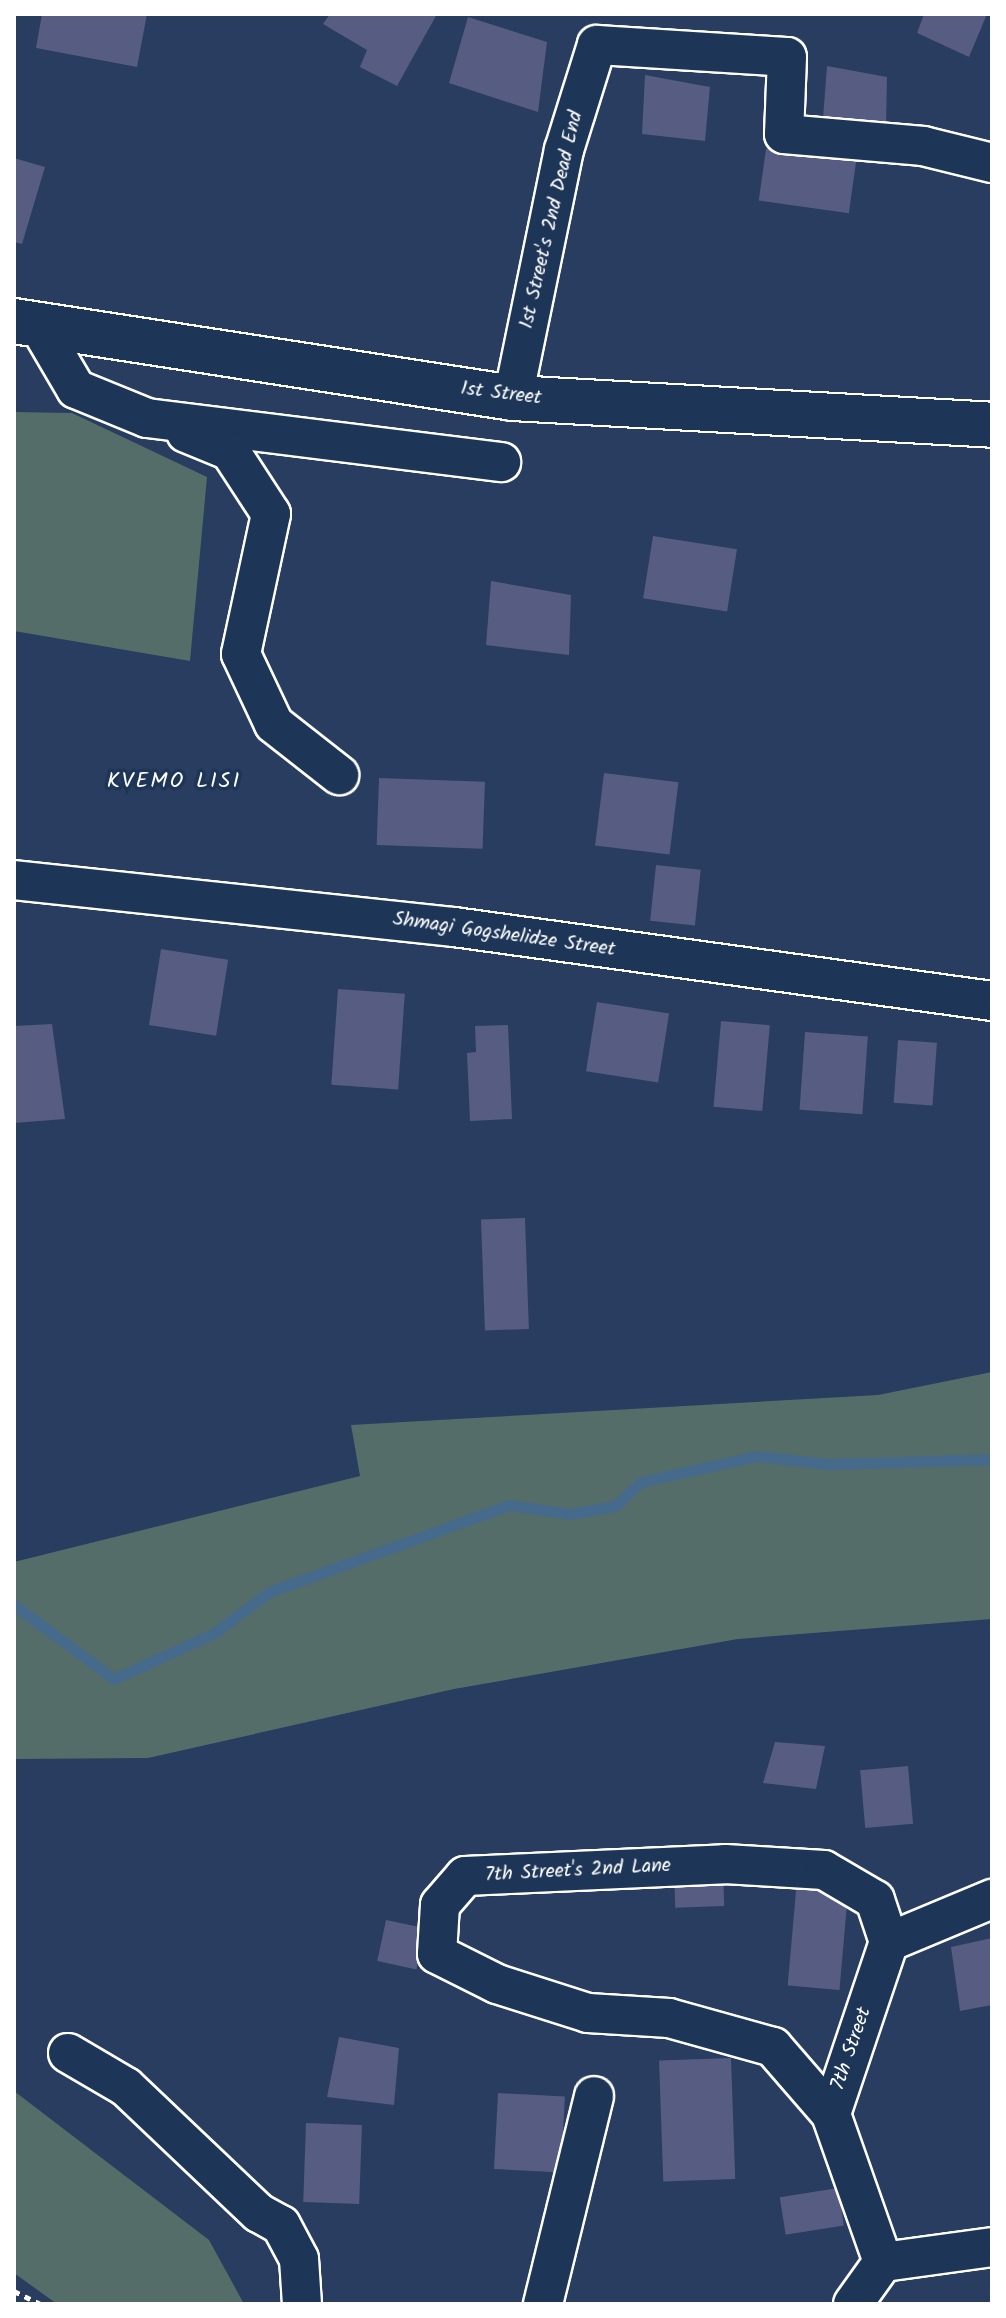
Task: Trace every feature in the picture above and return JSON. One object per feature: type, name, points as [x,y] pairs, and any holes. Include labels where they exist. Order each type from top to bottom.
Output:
[{"type":"main road","name":"1st Street","points":[[27,324],[513,398],[992,425]]},
{"type":"street","name":"1st Street's 2nd Dead End","points":[[513,398],[564,150],[597,45],[787,57],[784,134],[923,146],[992,163]]},
{"type":"street","points":[[27,324],[76,389],[230,451],[271,514],[241,654],[274,724],[339,775]]},
{"type":"street","points":[[147,418],[501,462]]},
{"type":"street","name":"Shmagi Gogshelidze Street","points":[[14,880],[454,927],[992,1001]]},
{"type":"street","name":"7th Street's 2nd Lane","points":[[831,2114],[773,2047],[669,2018],[588,2013],[437,1954],[440,1905],[465,1876],[725,1864],[824,1870],[875,1900],[889,1942]]},
{"type":"street","points":[[889,1942],[992,1899]]},
{"type":"street","name":"7th Street","points":[[883,2262],[831,2114],[889,1942]]},
{"type":"street","points":[[68,2053],[126,2087],[259,2213],[281,2225],[299,2259],[302,2304]]},
{"type":"street","points":[[543,2304],[594,2096]]},
{"type":"street","points":[[853,2304],[883,2262],[992,2247]]},
{"type":"path","points":[[14,2291],[41,2304]]},
{"type":"green space","points":[[14,412],[72,413],[207,477],[190,661],[14,631]]},
{"type":"green space","points":[[992,1372],[992,1619],[738,1639],[454,1689],[148,1758],[14,1759],[14,1562],[360,1476],[351,1425],[878,1395]]},
{"type":"green space","points":[[14,2091],[209,2240],[244,2304],[57,2304],[14,2273]]},
{"type":"building","points":[[42,14],[147,14],[137,67],[36,48]]},
{"type":"building","points":[[330,14],[437,14],[397,86],[360,67],[367,50],[323,24]]},
{"type":"building","points":[[924,14],[987,14],[969,57],[917,33]]},
{"type":"building","points":[[468,17],[547,42],[538,112],[449,83]]},
{"type":"building","points":[[827,66],[887,77],[886,126],[823,118]]},
{"type":"building","points":[[645,75],[710,87],[705,141],[642,134]]},
{"type":"building","points":[[766,149],[856,162],[849,213],[759,200]]},
{"type":"building","points":[[14,158],[45,167],[22,244],[14,242]]},
{"type":"building","points":[[653,536],[737,549],[727,612],[643,598]]},
{"type":"building","points":[[491,581],[571,595],[569,655],[486,645]]},
{"type":"building","points":[[604,773],[678,782],[670,855],[595,845]]},
{"type":"building","points":[[379,778],[485,782],[483,849],[377,845]]},
{"type":"building","points":[[656,865],[701,870],[695,925],[650,921]]},
{"type":"building","points":[[161,949],[228,960],[216,1036],[149,1025]]},
{"type":"building","points":[[338,989],[405,994],[398,1089],[331,1085]]},
{"type":"building","points":[[597,1002],[669,1013],[658,1083],[586,1071]]},
{"type":"building","points":[[721,1021],[770,1025],[762,1111],[714,1107]]},
{"type":"building","points":[[52,1024],[65,1119],[14,1123],[14,1026]]},
{"type":"building","points":[[508,1025],[512,1119],[470,1121],[467,1053],[476,1052],[475,1026]]},
{"type":"building","points":[[805,1032],[868,1036],[862,1114],[800,1110]]},
{"type":"building","points":[[898,1040],[937,1043],[933,1106],[894,1103]]},
{"type":"building","points":[[525,1218],[529,1329],[485,1330],[481,1220]]},
{"type":"building","points":[[775,1742],[825,1746],[816,1789],[763,1783]]},
{"type":"building","points":[[908,1766],[913,1824],[865,1828],[860,1770]]},
{"type":"building","points":[[723,1870],[724,1906],[675,1908],[674,1872]]},
{"type":"building","points":[[797,1879],[849,1884],[839,1990],[788,1986]]},
{"type":"building","points":[[386,1920],[425,1928],[416,1969],[377,1961]]},
{"type":"building","points":[[992,1938],[992,2005],[960,2011],[951,1947]]},
{"type":"building","points":[[339,2037],[399,2048],[394,2105],[327,2097]]},
{"type":"building","points":[[731,2058],[735,2179],[663,2181],[659,2061]]},
{"type":"building","points":[[498,2093],[565,2097],[561,2172],[494,2169]]},
{"type":"building","points":[[306,2123],[362,2125],[359,2204],[303,2202]]},
{"type":"building","points":[[838,2188],[844,2226],[786,2235],[780,2197]]},
{"type":"waterway","points":[[14,1605],[114,1679],[216,1632],[269,1592],[509,1505],[571,1514],[615,1506],[641,1482],[756,1456],[828,1464],[992,1459]]},
{"type":"district","name":"KVEMO LISI","points":[[174,782]]}]
